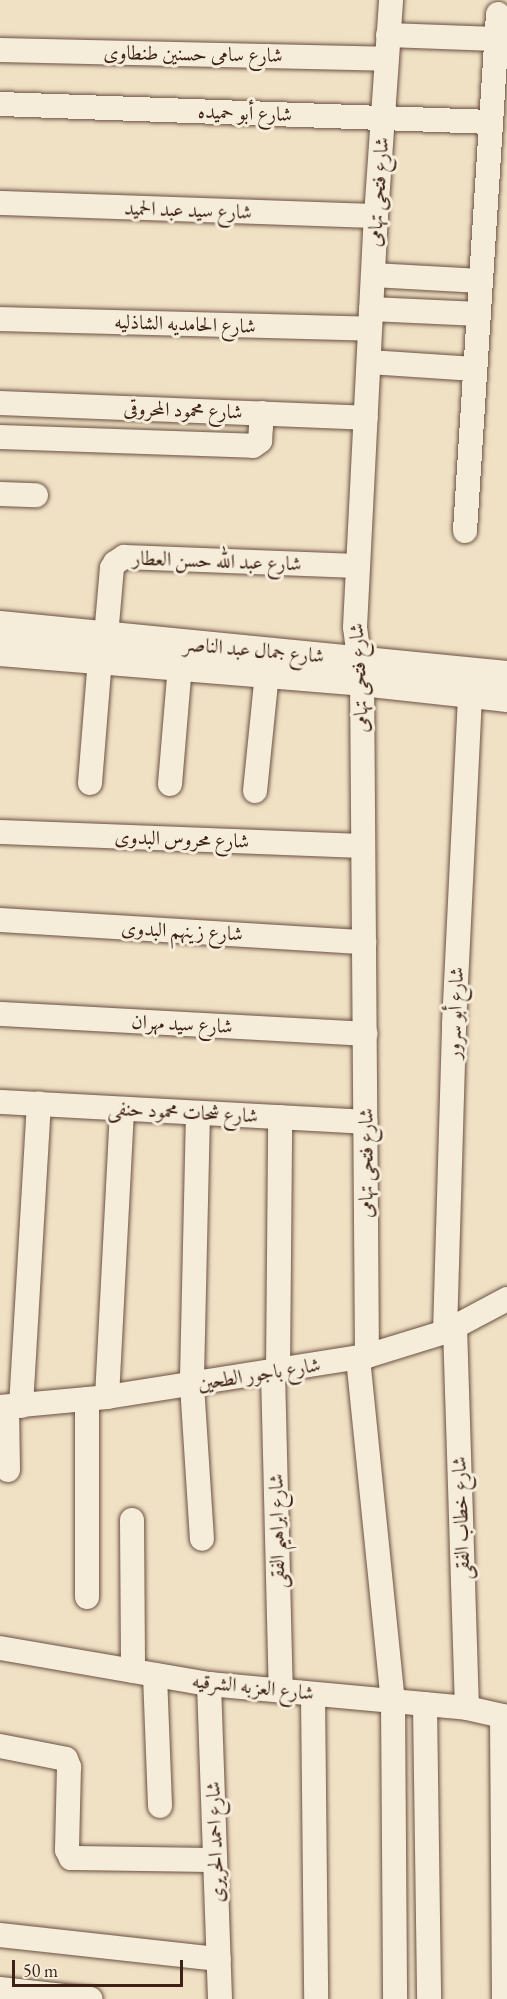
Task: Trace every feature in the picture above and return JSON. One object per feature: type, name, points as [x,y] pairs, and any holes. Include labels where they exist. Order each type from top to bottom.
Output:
[{"type":"street","name":"شارع فتحى تهامى","points":[[391,0],[376,216],[356,627],[360,670],[365,1034],[362,1357],[393,1701],[395,1999]]},
{"type":"street","points":[[465,531],[498,14]]},
{"type":"street","points":[[388,35],[496,39]]},
{"type":"street","name":"شارع سامى حسنين طنطاوى","points":[[0,50],[386,59]]},
{"type":"street","name":"شارع أبو حميده","points":[[0,104],[491,122]]},
{"type":"street","name":"شارع سيد عبد الحميد","points":[[0,203],[376,216]]},
{"type":"street","points":[[373,275],[481,281]]},
{"type":"street","name":"شارع الحامديه الشاذليه","points":[[0,319],[371,319],[479,314]]},
{"type":"street","points":[[369,362],[475,369]]},
{"type":"street","name":"شارع محمود المحروقى","points":[[0,403],[366,418]]},
{"type":"street","points":[[0,437],[253,446],[260,441],[262,413]]},
{"type":"street","points":[[0,494],[36,495]]},
{"type":"street","name":"شارع عبد الله حسن العطار","points":[[90,783],[112,568],[115,563],[124,557],[358,566]]},
{"type":"street","name":"شارع جمال عبد الناصر","points":[[0,626],[180,666],[267,673],[360,670],[471,693],[507,697]]},
{"type":"street","name":"شارع جمال عبد الناصر","points":[[0,651],[103,648],[360,670],[507,676]]},
{"type":"street","points":[[170,784],[180,666]]},
{"type":"street","points":[[255,791],[267,673]]},
{"type":"street","name":"شارع أبو سرور","points":[[450,1330],[454,1024],[471,693]]},
{"type":"street","name":"شارع محروس البدوى","points":[[0,832],[363,846]]},
{"type":"street","name":"شارع زينهم البدوى","points":[[0,920],[364,942]]},
{"type":"street","name":"شارع سيد مهران","points":[[0,1014],[365,1034]]},
{"type":"street","name":"شارع شحات محمود حنفى","points":[[0,1102],[365,1122]]},
{"type":"street","points":[[8,1470],[9,1407],[39,1104]]},
{"type":"street","points":[[87,1597],[97,1398],[122,1109]]},
{"type":"street","points":[[198,1113],[192,1385],[202,1539]]},
{"type":"street","name":"شارع ابراهيم الفقى","points":[[280,1117],[275,1371],[281,1691]]},
{"type":"street","name":"شارع باجور الطحين","points":[[9,1407],[192,1385],[362,1357],[450,1330],[507,1299]]},
{"type":"street","name":"شارع خطاب الفقى","points":[[450,1330],[467,1708]]},
{"type":"street","points":[[132,1520],[144,1673],[160,1806]]},
{"type":"street","name":"شارع العزبه الشرقيه","points":[[0,1648],[209,1684],[467,1708],[505,1716]]},
{"type":"street","name":"شارع احمد الحريرى","points":[[209,1684],[220,1999]]},
{"type":"street","points":[[313,1694],[316,1999]]},
{"type":"street","points":[[425,1704],[429,1999]]},
{"type":"street","points":[[504,1999],[505,1716]]},
{"type":"street","points":[[0,1746],[66,1759],[69,1767],[67,1850],[71,1858],[215,1860]]},
{"type":"street","points":[[0,1935],[219,1959]]},
{"type":"street","points":[[0,1989],[90,1999]]}]
